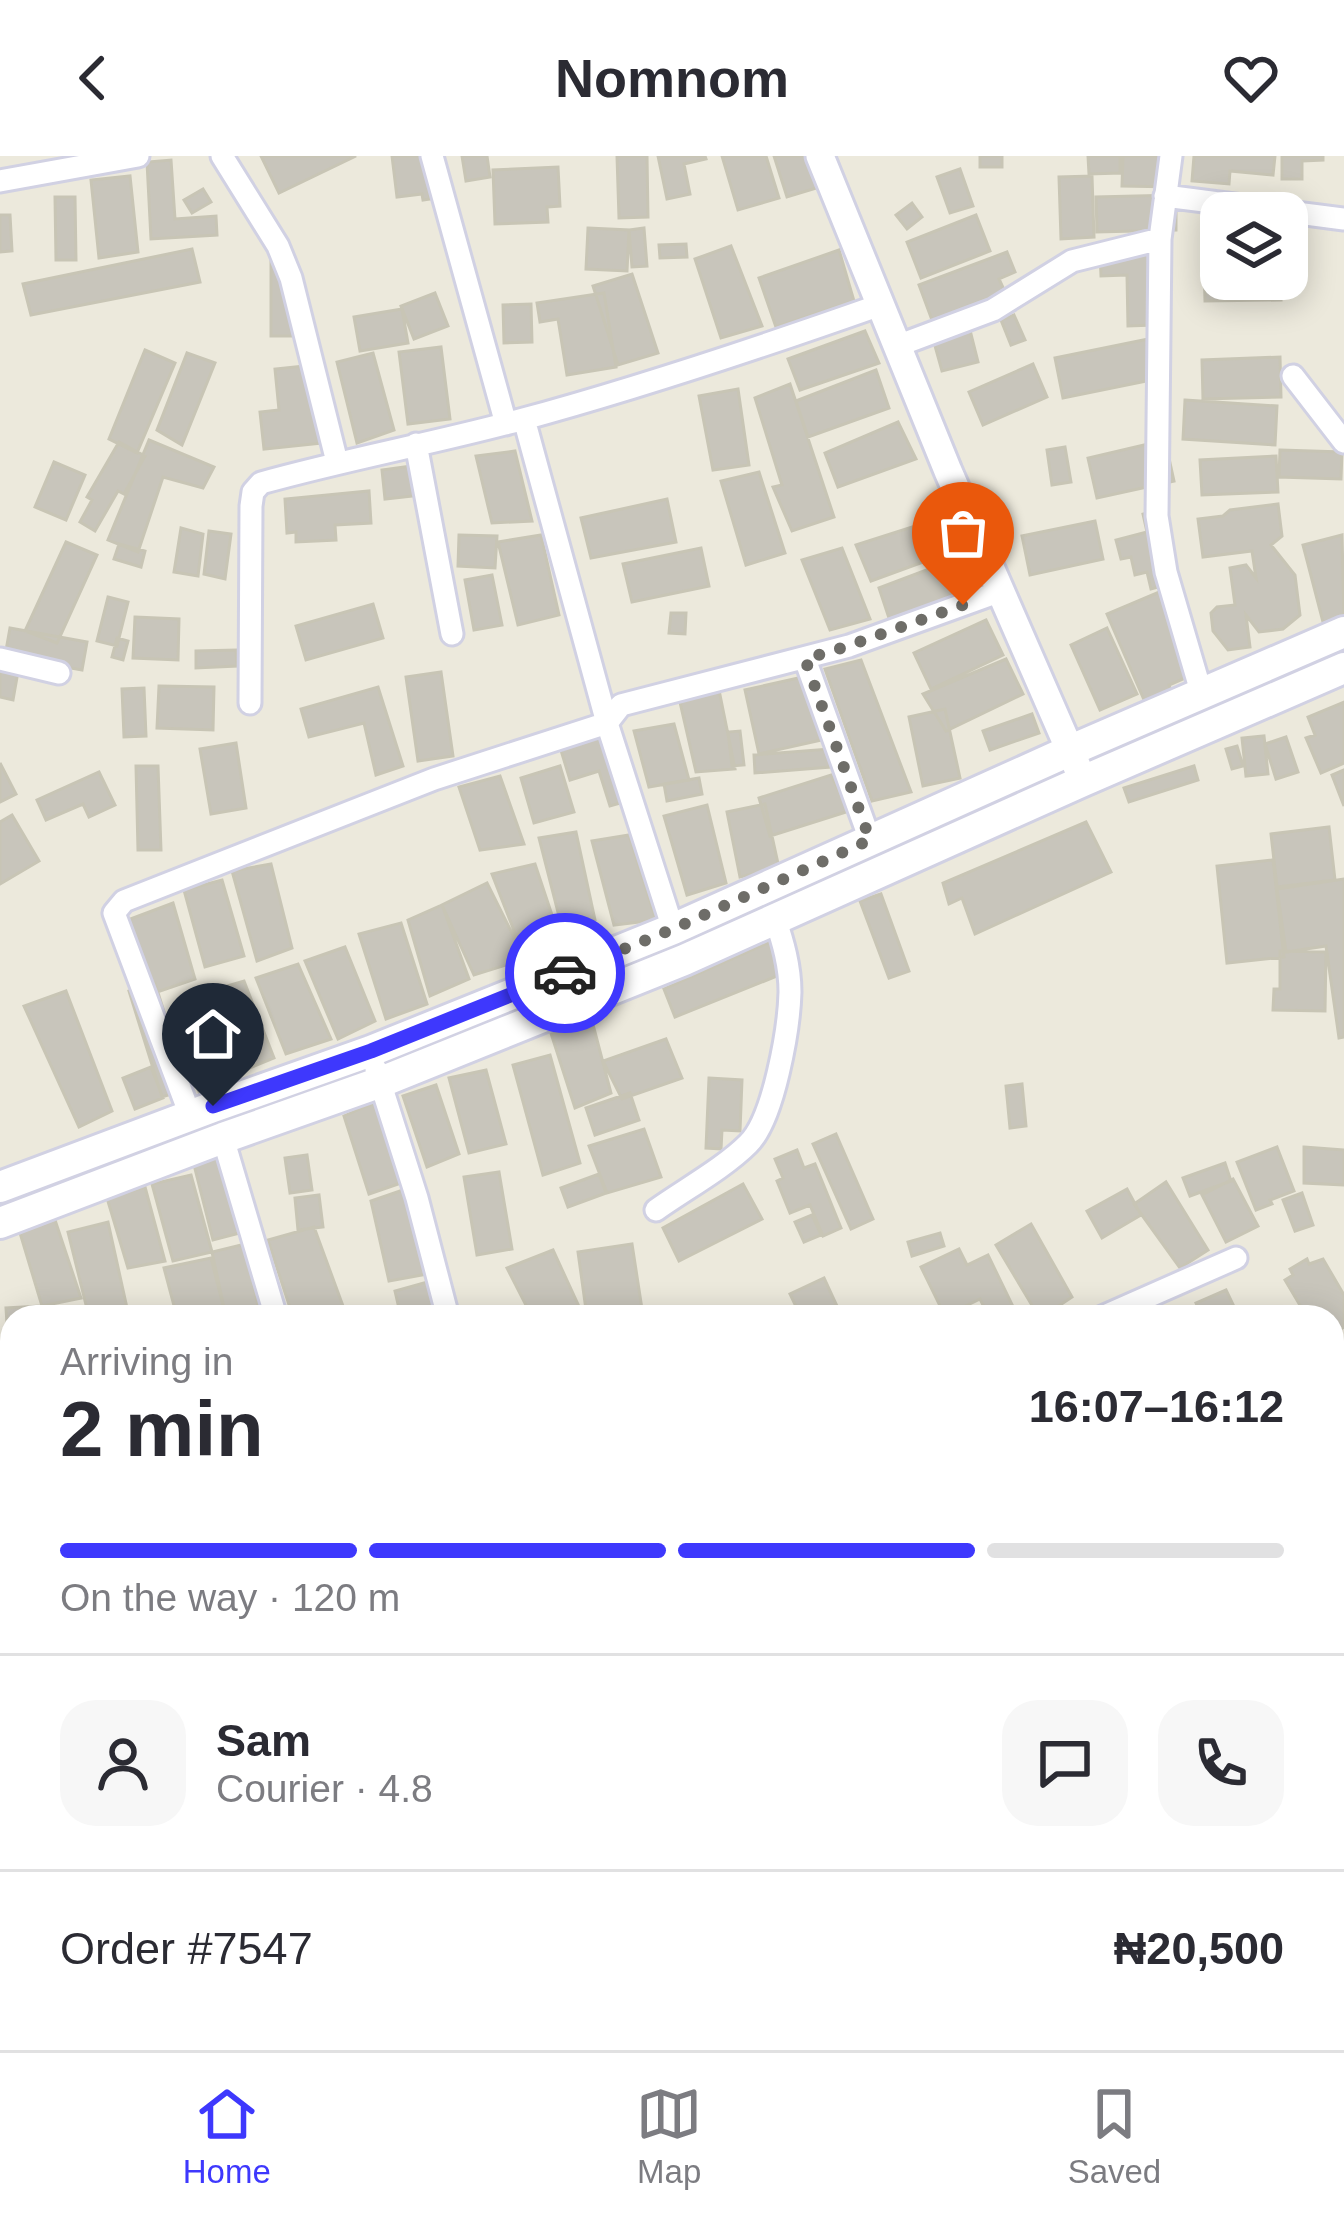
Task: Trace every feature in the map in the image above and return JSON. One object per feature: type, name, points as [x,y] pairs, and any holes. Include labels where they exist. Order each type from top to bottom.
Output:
[{"type":"main road","points":[[0,1187],[371,1051],[673,929],[1344,632]]},
{"type":"main road","points":[[0,1222],[381,1082],[684,960],[1344,668]]},
{"type":"street","points":[[0,181],[138,156]]},
{"type":"street","points":[[222,156],[278,246],[291,278],[337,462]]},
{"type":"street","points":[[432,156],[673,929]]},
{"type":"street","points":[[820,156],[1083,781]]},
{"type":"street","points":[[1171,156],[1160,239],[1157,516],[1166,572],[1202,695]]},
{"type":"street","points":[[1165,196],[1344,219]]},
{"type":"street","points":[[897,346],[992,310],[1072,261],[1160,239]]},
{"type":"street","points":[[250,703],[253,492],[261,483],[515,422],[710,364],[880,305]]},
{"type":"street","points":[[1293,376],[1344,442]]},
{"type":"street","points":[[416,444],[452,634]]},
{"type":"street","points":[[190,1115],[114,913],[124,901],[434,779],[607,723],[621,705],[805,659],[1001,591]]},
{"type":"street","points":[[0,659],[59,673]]},
{"type":"street","points":[[805,659],[870,840]]},
{"type":"street","points":[[656,1210],[748,1145],[760,1130],[778,1076],[790,992],[786,954],[775,918]]},
{"type":"street","points":[[371,1051],[445,1305]]},
{"type":"street","points":[[223,1138],[272,1305]]},
{"type":"street","points":[[1129,1305],[1236,1258]]},
{"type":"building","points":[[261,156],[356,156],[279,193]]},
{"type":"building","points":[[392,156],[424,156],[430,199],[423,200],[422,194],[397,197]]},
{"type":"building","points":[[462,156],[487,156],[490,177],[466,181]]},
{"type":"building","points":[[617,156],[647,156],[648,217],[619,218]]},
{"type":"building","points":[[658,156],[705,156],[684,164],[690,194],[667,199]]},
{"type":"building","points":[[722,156],[766,156],[779,198],[738,210]]},
{"type":"building","points":[[774,156],[814,156],[823,186],[787,197]]},
{"type":"building","points":[[980,156],[1002,156],[1002,167],[980,167]]},
{"type":"building","points":[[1088,156],[1120,156],[1120,173],[1089,174]]},
{"type":"building","points":[[1123,156],[1175,156],[1174,187],[1122,186]]},
{"type":"building","points":[[1194,156],[1275,156],[1273,175],[1230,171],[1229,184],[1192,181]]},
{"type":"building","points":[[1282,156],[1323,156],[1323,160],[1302,161],[1302,179],[1282,179]]},
{"type":"building","points":[[171,160],[175,219],[216,216],[217,235],[151,239],[147,162]]},
{"type":"building","points":[[558,167],[560,206],[547,207],[548,222],[495,224],[493,170]]},
{"type":"building","points":[[960,169],[973,206],[950,213],[937,177]]},
{"type":"building","points":[[130,176],[138,252],[99,258],[91,180]]},
{"type":"building","points":[[1092,176],[1094,237],[1061,239],[1059,177]]},
{"type":"building","points":[[203,189],[211,202],[192,213],[184,200]]},
{"type":"building","points":[[1176,195],[1176,230],[1097,232],[1096,197]]},
{"type":"building","points":[[55,197],[75,197],[76,260],[56,260]]},
{"type":"building","points":[[912,203],[922,217],[907,229],[896,215]]},
{"type":"building","points":[[0,215],[10,215],[12,251],[0,252]]},
{"type":"building","points":[[976,215],[990,251],[921,278],[907,242]]},
{"type":"building","points":[[588,228],[629,230],[627,271],[586,269]]},
{"type":"building","points":[[644,228],[647,266],[632,267],[629,230]]},
{"type":"building","points":[[686,244],[687,257],[660,258],[659,245]]},
{"type":"building","points":[[731,246],[762,326],[721,338],[695,259]]},
{"type":"building","points":[[192,249],[200,282],[31,315],[23,284]]},
{"type":"building","points":[[839,250],[854,301],[776,327],[759,278]]},
{"type":"building","points":[[1007,252],[1015,272],[999,279],[1005,292],[932,320],[919,285]]},
{"type":"building","points":[[1152,252],[1154,325],[1128,326],[1127,275],[1101,276],[1100,253]]},
{"type":"building","points":[[271,259],[294,259],[294,336],[271,336]]},
{"type":"building","points":[[632,274],[658,353],[618,365],[593,286]]},
{"type":"building","points":[[435,293],[448,326],[414,339],[401,306]]},
{"type":"building","points":[[604,293],[616,367],[567,375],[558,319],[540,322],[537,303]]},
{"type":"building","points":[[531,304],[532,342],[504,343],[503,305]]},
{"type":"building","points":[[402,309],[408,343],[360,351],[354,317]]},
{"type":"building","points":[[1014,315],[1025,340],[1011,345],[1001,320]]},
{"type":"building","points":[[969,326],[978,362],[942,371],[932,335]]},
{"type":"building","points":[[865,331],[879,363],[800,390],[788,359]]},
{"type":"building","points":[[1148,339],[1156,379],[1063,398],[1055,358]]},
{"type":"building","points":[[441,347],[450,419],[408,424],[399,352]]},
{"type":"building","points":[[145,350],[175,363],[137,453],[109,439]]},
{"type":"building","points":[[187,353],[215,363],[182,445],[157,430]]},
{"type":"building","points":[[373,353],[394,430],[357,443],[337,362]]},
{"type":"building","points":[[1280,357],[1281,397],[1203,399],[1202,360]]},
{"type":"building","points":[[1033,364],[1047,397],[983,425],[969,392]]},
{"type":"building","points":[[315,365],[323,443],[264,449],[260,412],[279,410],[275,369]]},
{"type":"building","points":[[876,370],[889,408],[808,437],[796,401]]},
{"type":"building","points":[[790,384],[834,517],[792,531],[773,487],[782,485],[755,398]]},
{"type":"building","points":[[738,389],[749,465],[713,470],[699,396]]},
{"type":"building","points":[[1185,400],[1277,406],[1275,445],[1183,439]]},
{"type":"building","points":[[898,422],[916,459],[838,487],[825,453]]},
{"type":"building","points":[[149,440],[214,467],[203,488],[163,477],[138,552],[108,540]]},
{"type":"building","points":[[1165,440],[1174,481],[1097,498],[1088,458]]},
{"type":"building","points":[[119,442],[145,456],[124,494],[118,491],[95,531],[80,522],[92,500],[87,497]]},
{"type":"building","points":[[1065,447],[1071,482],[1052,485],[1047,450]]},
{"type":"building","points":[[1280,450],[1342,452],[1341,479],[1279,477]]},
{"type":"building","points":[[515,451],[532,521],[492,523],[476,456]]},
{"type":"building","points":[[1276,456],[1278,492],[1202,495],[1200,460]]},
{"type":"building","points":[[54,462],[85,475],[66,520],[35,507]]},
{"type":"building","points":[[419,465],[422,495],[385,499],[382,470]]},
{"type":"building","points":[[759,472],[785,553],[746,565],[721,481]]},
{"type":"building","points":[[369,491],[371,523],[335,525],[336,540],[296,542],[296,532],[287,533],[285,499]]},
{"type":"building","points":[[667,499],[676,542],[591,558],[581,518]]},
{"type":"building","points":[[1278,504],[1282,536],[1271,545],[1295,575],[1300,615],[1283,629],[1259,632],[1246,615],[1250,647],[1228,650],[1213,631],[1211,613],[1217,607],[1235,605],[1230,568],[1246,565],[1256,578],[1252,551],[1203,557],[1198,519]]},
{"type":"building","points":[[1159,510],[1178,582],[1151,589],[1147,572],[1135,575],[1131,557],[1121,559],[1116,540],[1147,532],[1143,514]]},
{"type":"building","points":[[940,518],[953,551],[871,581],[856,545]]},
{"type":"building","points":[[1095,521],[1103,559],[1030,575],[1022,536]]},
{"type":"building","points":[[181,528],[203,534],[198,576],[174,572]]},
{"type":"building","points":[[209,531],[231,534],[225,579],[204,574]]},
{"type":"building","points":[[459,535],[497,536],[495,568],[458,566]]},
{"type":"building","points":[[541,535],[559,615],[518,625],[498,542]]},
{"type":"building","points":[[1342,535],[1344,617],[1323,622],[1303,545]]},
{"type":"building","points":[[66,542],[97,555],[57,643],[25,631]]},
{"type":"building","points":[[119,544],[145,551],[141,567],[114,559]]},
{"type":"building","points":[[701,548],[709,586],[632,602],[623,564]]},
{"type":"building","points":[[842,548],[870,619],[830,630],[802,560]]},
{"type":"building","points":[[961,557],[974,593],[890,621],[879,588]]},
{"type":"building","points":[[492,575],[502,625],[474,630],[465,580]]},
{"type":"building","points":[[1164,590],[1199,672],[1145,702],[1107,614]]},
{"type":"building","points":[[108,597],[128,602],[117,646],[97,641]]},
{"type":"building","points":[[373,604],[383,638],[306,660],[296,626]]},
{"type":"building","points":[[671,613],[686,613],[685,634],[669,633]]},
{"type":"building","points":[[135,617],[179,619],[178,660],[133,658]]},
{"type":"building","points":[[986,620],[1003,655],[931,689],[914,653]]},
{"type":"building","points":[[10,628],[87,642],[82,670],[5,656]]},
{"type":"building","points":[[1107,628],[1137,694],[1100,710],[1071,645]]},
{"type":"building","points":[[117,638],[128,641],[123,660],[112,657]]},
{"type":"building","points":[[236,650],[237,666],[196,668],[196,651]]},
{"type":"building","points":[[1006,659],[1023,694],[946,731],[923,694]]},
{"type":"building","points":[[861,660],[911,792],[872,801],[825,669]]},
{"type":"building","points":[[0,662],[19,666],[13,700],[0,697]]},
{"type":"building","points":[[441,672],[453,756],[418,761],[406,677]]},
{"type":"building","points":[[807,676],[821,740],[759,754],[745,690]]},
{"type":"building","points":[[159,686],[214,687],[213,730],[157,728]]},
{"type":"building","points":[[378,687],[403,766],[376,775],[364,723],[309,737],[301,709]]},
{"type":"building","points":[[144,688],[146,736],[124,737],[122,689]]},
{"type":"building","points":[[719,690],[735,769],[696,772],[679,698]]},
{"type":"building","points":[[1344,702],[1344,763],[1321,773],[1306,738],[1315,735],[1308,717]]},
{"type":"building","points":[[945,709],[960,778],[923,786],[909,717]]},
{"type":"building","points":[[1032,714],[1039,733],[990,750],[983,731]]},
{"type":"building","points":[[674,724],[689,780],[649,787],[634,731]]},
{"type":"building","points":[[740,731],[744,765],[732,766],[728,732]]},
{"type":"building","points":[[610,732],[631,800],[610,806],[599,771],[570,780],[560,747]]},
{"type":"building","points":[[1264,736],[1268,774],[1246,776],[1242,738]]},
{"type":"building","points":[[1286,737],[1298,772],[1276,779],[1265,744]]},
{"type":"building","points":[[236,743],[246,808],[211,814],[200,749]]},
{"type":"building","points":[[1237,746],[1243,766],[1232,769],[1226,749]]},
{"type":"building","points":[[829,749],[830,767],[755,773],[754,755]]},
{"type":"building","points":[[0,763],[16,794],[0,802]]},
{"type":"building","points":[[136,766],[158,766],[161,850],[138,850]]},
{"type":"building","points":[[560,766],[574,812],[534,823],[521,778]]},
{"type":"building","points":[[1194,766],[1198,780],[1129,802],[1124,788]]},
{"type":"building","points":[[1344,770],[1344,806],[1332,775]]},
{"type":"building","points":[[99,772],[115,805],[89,817],[83,804],[46,820],[37,800]]},
{"type":"building","points":[[831,775],[849,811],[770,836],[759,798]]},
{"type":"building","points":[[500,776],[524,844],[480,850],[459,787]]},
{"type":"building","points":[[699,778],[702,794],[667,801],[664,784]]},
{"type":"building","points":[[765,804],[779,868],[740,877],[727,812]]},
{"type":"building","points":[[707,805],[726,883],[687,895],[664,816]]},
{"type":"building","points":[[12,815],[39,861],[0,884],[0,822]]},
{"type":"building","points":[[1086,822],[1111,872],[975,934],[962,898],[949,904],[943,883]]},
{"type":"building","points":[[1329,827],[1335,880],[1277,887],[1271,834]]},
{"type":"building","points":[[576,832],[595,920],[562,928],[539,838]]},
{"type":"building","points":[[629,835],[656,920],[614,925],[592,841]]},
{"type":"building","points":[[1273,860],[1284,957],[1227,963],[1217,866]]},
{"type":"building","points":[[271,864],[292,948],[257,961],[232,871]]},
{"type":"building","points":[[535,864],[562,945],[525,959],[492,874]]},
{"type":"building","points":[[1344,879],[1344,1037],[1339,1038],[1326,946],[1286,952],[1277,889]]},
{"type":"building","points":[[222,880],[244,956],[205,967],[184,890]]},
{"type":"building","points":[[487,883],[525,959],[474,975],[442,905]]},
{"type":"building","points":[[881,894],[909,971],[889,978],[860,901]]},
{"type":"building","points":[[173,903],[195,979],[154,993],[128,920]]},
{"type":"building","points":[[442,905],[469,979],[430,996],[408,920]]},
{"type":"building","points":[[401,923],[427,1004],[386,1019],[359,934]]},
{"type":"building","points":[[770,942],[782,974],[675,1017],[664,989]]},
{"type":"building","points":[[345,947],[375,1021],[338,1039],[305,961]]},
{"type":"building","points":[[1280,951],[1326,952],[1325,1011],[1273,1010],[1274,989],[1280,989]]},
{"type":"building","points":[[298,964],[331,1039],[286,1054],[256,978]]},
{"type":"building","points":[[244,981],[274,1058],[240,1072],[210,991]]},
{"type":"building","points":[[155,983],[188,1089],[162,1097],[129,991]]},
{"type":"building","points":[[66,991],[112,1111],[79,1127],[24,1006]]},
{"type":"building","points":[[201,1001],[234,1079],[200,1094],[165,1017]]},
{"type":"building","points":[[591,1017],[611,1093],[575,1108],[549,1027]]},
{"type":"building","points":[[666,1039],[682,1078],[622,1099],[603,1061]]},
{"type":"building","points":[[550,1055],[580,1163],[543,1175],[513,1065]]},
{"type":"building","points":[[151,1067],[163,1098],[135,1109],[123,1078]]},
{"type":"building","points":[[486,1070],[506,1144],[469,1153],[449,1078]]},
{"type":"building","points":[[709,1078],[742,1080],[740,1131],[722,1130],[721,1149],[706,1148]]},
{"type":"building","points":[[1022,1084],[1026,1126],[1010,1128],[1006,1086]]},
{"type":"building","points":[[436,1085],[459,1154],[427,1167],[403,1096]]},
{"type":"building","points":[[630,1093],[639,1120],[595,1135],[586,1108]]},
{"type":"building","points":[[376,1102],[401,1183],[369,1194],[344,1116]]},
{"type":"building","points":[[644,1129],[661,1177],[607,1193],[589,1146]]},
{"type":"building","points":[[836,1134],[873,1219],[851,1229],[813,1144]]},
{"type":"building","points":[[1277,1147],[1294,1191],[1256,1210],[1237,1162]]},
{"type":"building","points":[[1304,1147],[1344,1150],[1344,1185],[1304,1183]]},
{"type":"building","points":[[797,1150],[804,1168],[815,1164],[841,1228],[823,1236],[810,1205],[790,1213],[777,1181],[783,1178],[775,1159]]},
{"type":"building","points":[[220,1155],[240,1233],[213,1240],[193,1161]]},
{"type":"building","points":[[307,1155],[312,1190],[290,1193],[285,1158]]},
{"type":"building","points":[[1225,1163],[1231,1181],[1190,1196],[1183,1178]]},
{"type":"building","points":[[499,1172],[512,1249],[477,1255],[464,1177]]},
{"type":"building","points":[[599,1174],[606,1193],[568,1207],[561,1188]]},
{"type":"building","points":[[191,1175],[212,1252],[173,1261],[152,1184]]},
{"type":"building","points":[[1233,1179],[1258,1226],[1226,1242],[1202,1195]]},
{"type":"building","points":[[1166,1182],[1208,1250],[1180,1268],[1134,1204]]},
{"type":"building","points":[[743,1184],[762,1219],[679,1261],[663,1228]]},
{"type":"building","points":[[145,1187],[165,1261],[128,1268],[107,1198]]},
{"type":"building","points":[[1127,1189],[1141,1215],[1102,1238],[1087,1211]]},
{"type":"building","points":[[403,1190],[427,1274],[389,1281],[371,1201]]},
{"type":"building","points":[[1302,1193],[1313,1225],[1295,1231],[1283,1200]]},
{"type":"building","points":[[319,1195],[323,1227],[298,1230],[295,1198]]},
{"type":"building","points":[[812,1215],[821,1235],[804,1242],[795,1222]]},
{"type":"building","points":[[55,1220],[81,1298],[42,1305],[20,1233]]},
{"type":"building","points":[[108,1222],[126,1305],[86,1305],[68,1232]]},
{"type":"building","points":[[1031,1224],[1072,1297],[1060,1305],[1032,1305],[996,1245]]},
{"type":"building","points":[[314,1227],[343,1305],[289,1305],[268,1240]]},
{"type":"building","points":[[940,1233],[944,1246],[912,1256],[908,1242]]},
{"type":"building","points":[[245,1244],[258,1305],[223,1305],[212,1252]]},
{"type":"building","points":[[632,1244],[641,1305],[585,1305],[578,1252]]},
{"type":"building","points":[[959,1249],[967,1265],[988,1255],[1012,1305],[983,1305],[980,1299],[968,1305],[940,1305],[921,1267]]},
{"type":"building","points":[[553,1250],[578,1305],[526,1305],[507,1268]]},
{"type":"building","points":[[211,1258],[223,1305],[174,1305],[164,1268]]},
{"type":"building","points":[[1307,1259],[1309,1264],[1323,1259],[1344,1295],[1344,1305],[1300,1305],[1285,1280],[1293,1275],[1290,1269]]},
{"type":"building","points":[[824,1278],[836,1305],[795,1305],[790,1294]]},
{"type":"building","points":[[427,1282],[432,1305],[398,1305],[395,1291]]},
{"type":"building","points":[[1226,1290],[1233,1305],[1197,1305]]},
{"type":"way so far","points":[[565,973],[870,840],[805,659],[963,605]]},
{"type":"route","points":[[213,1106],[371,1051],[565,973]]}]
